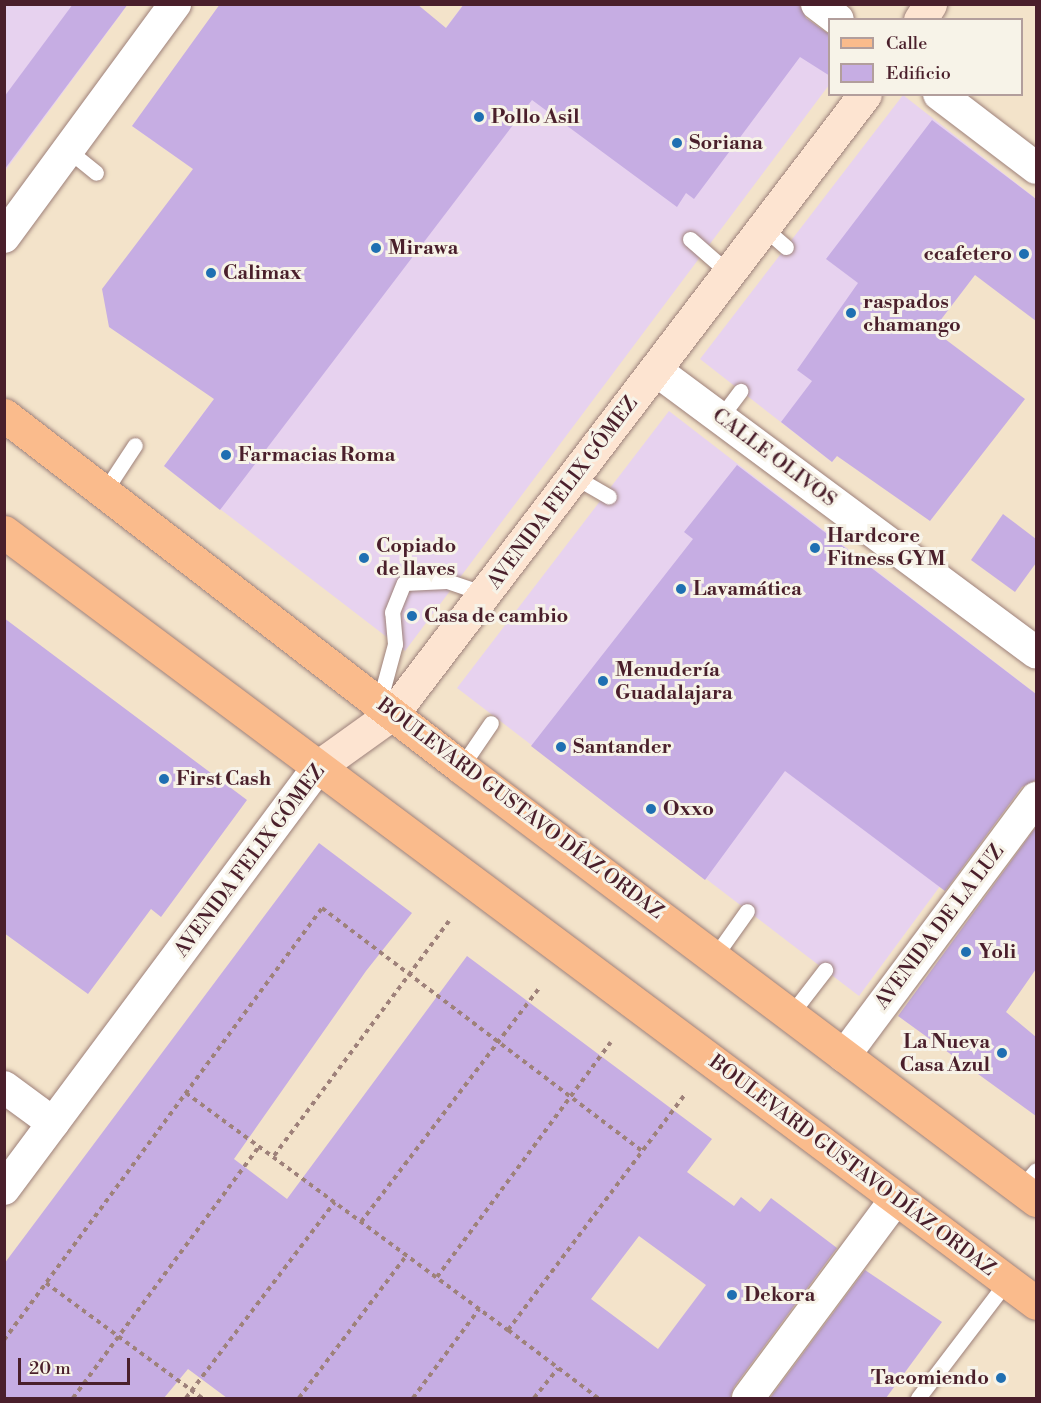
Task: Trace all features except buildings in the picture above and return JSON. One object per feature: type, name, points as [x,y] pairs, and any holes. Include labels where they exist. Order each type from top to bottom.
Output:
[{"type":"main road","points":[[921,18],[930,4]]},
{"type":"main road","name":"AVENIDA FELIX GÓMEZ","points":[[319,766],[386,708],[486,594],[730,274],[775,238],[864,96]]},
{"type":"main road","name":"BOULEVARD GUSTAVO DÍAZ ORDAZ","points":[[4,415],[461,767],[715,956],[844,1056],[1031,1186]]},
{"type":"main road","name":"BOULEVARD GUSTAVO DÍAZ ORDAZ","points":[[4,532],[895,1200],[1036,1303]]},
{"type":"street","points":[[4,237],[175,4]]},
{"type":"street","points":[[818,4],[836,18]]},
{"type":"street","points":[[942,96],[1036,168]]},
{"type":"street","name":"CALLE OLIVOS","points":[[657,371],[1036,652]]},
{"type":"street","name":"AVENIDA FELIX GÓMEZ","points":[[4,1189],[319,766]]},
{"type":"street","name":"AVENIDA DE LA LUZ","points":[[844,1056],[1036,798]]},
{"type":"street","points":[[4,1087],[53,1123]]},
{"type":"street","points":[[748,1398],[895,1200]]},
{"type":"lane","points":[[68,150],[96,173]]},
{"type":"lane","points":[[690,239],[730,274]]},
{"type":"lane","points":[[720,418],[740,391]]},
{"type":"lane","points":[[104,492],[135,446]]},
{"type":"lane","points":[[575,477],[609,497]]},
{"type":"lane","points":[[386,708],[395,644],[392,612],[404,583],[447,581],[486,594]]},
{"type":"lane","points":[[461,767],[491,723]]},
{"type":"lane","points":[[715,956],[747,911]]},
{"type":"lane","points":[[791,1014],[825,970]]},
{"type":"lane","points":[[918,1398],[1006,1281]]},
{"type":"path","points":[[4,1340],[322,908],[642,1151]]},
{"type":"path","points":[[273,1157],[448,921]]},
{"type":"path","points":[[361,1222],[539,988]]},
{"type":"path","points":[[437,1277],[611,1042]]},
{"type":"path","points":[[186,1093],[598,1398]]},
{"type":"path","points":[[508,1330],[684,1096]]},
{"type":"path","points":[[73,1398],[259,1147]]},
{"type":"path","points":[[186,1398],[334,1202]]},
{"type":"path","points":[[299,1398],[406,1256]]},
{"type":"path","points":[[46,1283],[202,1398]]},
{"type":"path","points":[[413,1398],[479,1309]]},
{"type":"path","points":[[534,1398],[558,1368]]},
{"type":"shaded area","points":[[464,4],[788,5],[828,34],[828,86],[405,651],[164,466],[320,257],[132,126],[172,74],[426,54]]},
{"type":"shaded area","points":[[5,5],[114,5],[123,11],[5,171]]},
{"type":"shaded area","points":[[902,96],[1034,197],[832,462],[700,359]]},
{"type":"shaded area","points":[[669,411],[1036,694],[1036,756],[859,996],[457,688]]},
{"type":"place","name":"Pollo Asil","points":[[479,117]]},
{"type":"place","name":"Soriana","points":[[677,143]]},
{"type":"place","name":"Mirawa","points":[[376,248]]},
{"type":"place","name":"ccafetero","points":[[1024,254]]},
{"type":"place","name":"Calimax","points":[[211,273]]},
{"type":"place","name":"raspados chamango","points":[[851,313]]},
{"type":"place","name":"Farmacias Roma","points":[[226,455]]},
{"type":"place","name":"Hardcore Fitness GYM","points":[[815,548]]},
{"type":"place","name":"Copiado de llaves","points":[[364,558]]},
{"type":"place","name":"Lavamática","points":[[681,589]]},
{"type":"place","name":"Casa de cambio","points":[[412,616]]},
{"type":"place","name":"Menudería Guadalajara","points":[[603,681]]},
{"type":"place","name":"Santander","points":[[561,747]]},
{"type":"place","name":"First Cash","points":[[164,779]]},
{"type":"place","name":"Oxxo","points":[[651,809]]},
{"type":"place","name":"Yoli","points":[[966,952]]},
{"type":"place","name":"La Nueva Casa Azul","points":[[1002,1053]]},
{"type":"place","name":"Dekora","points":[[732,1295]]},
{"type":"place","name":"Tacomiendo","points":[[1001,1378]]}]
